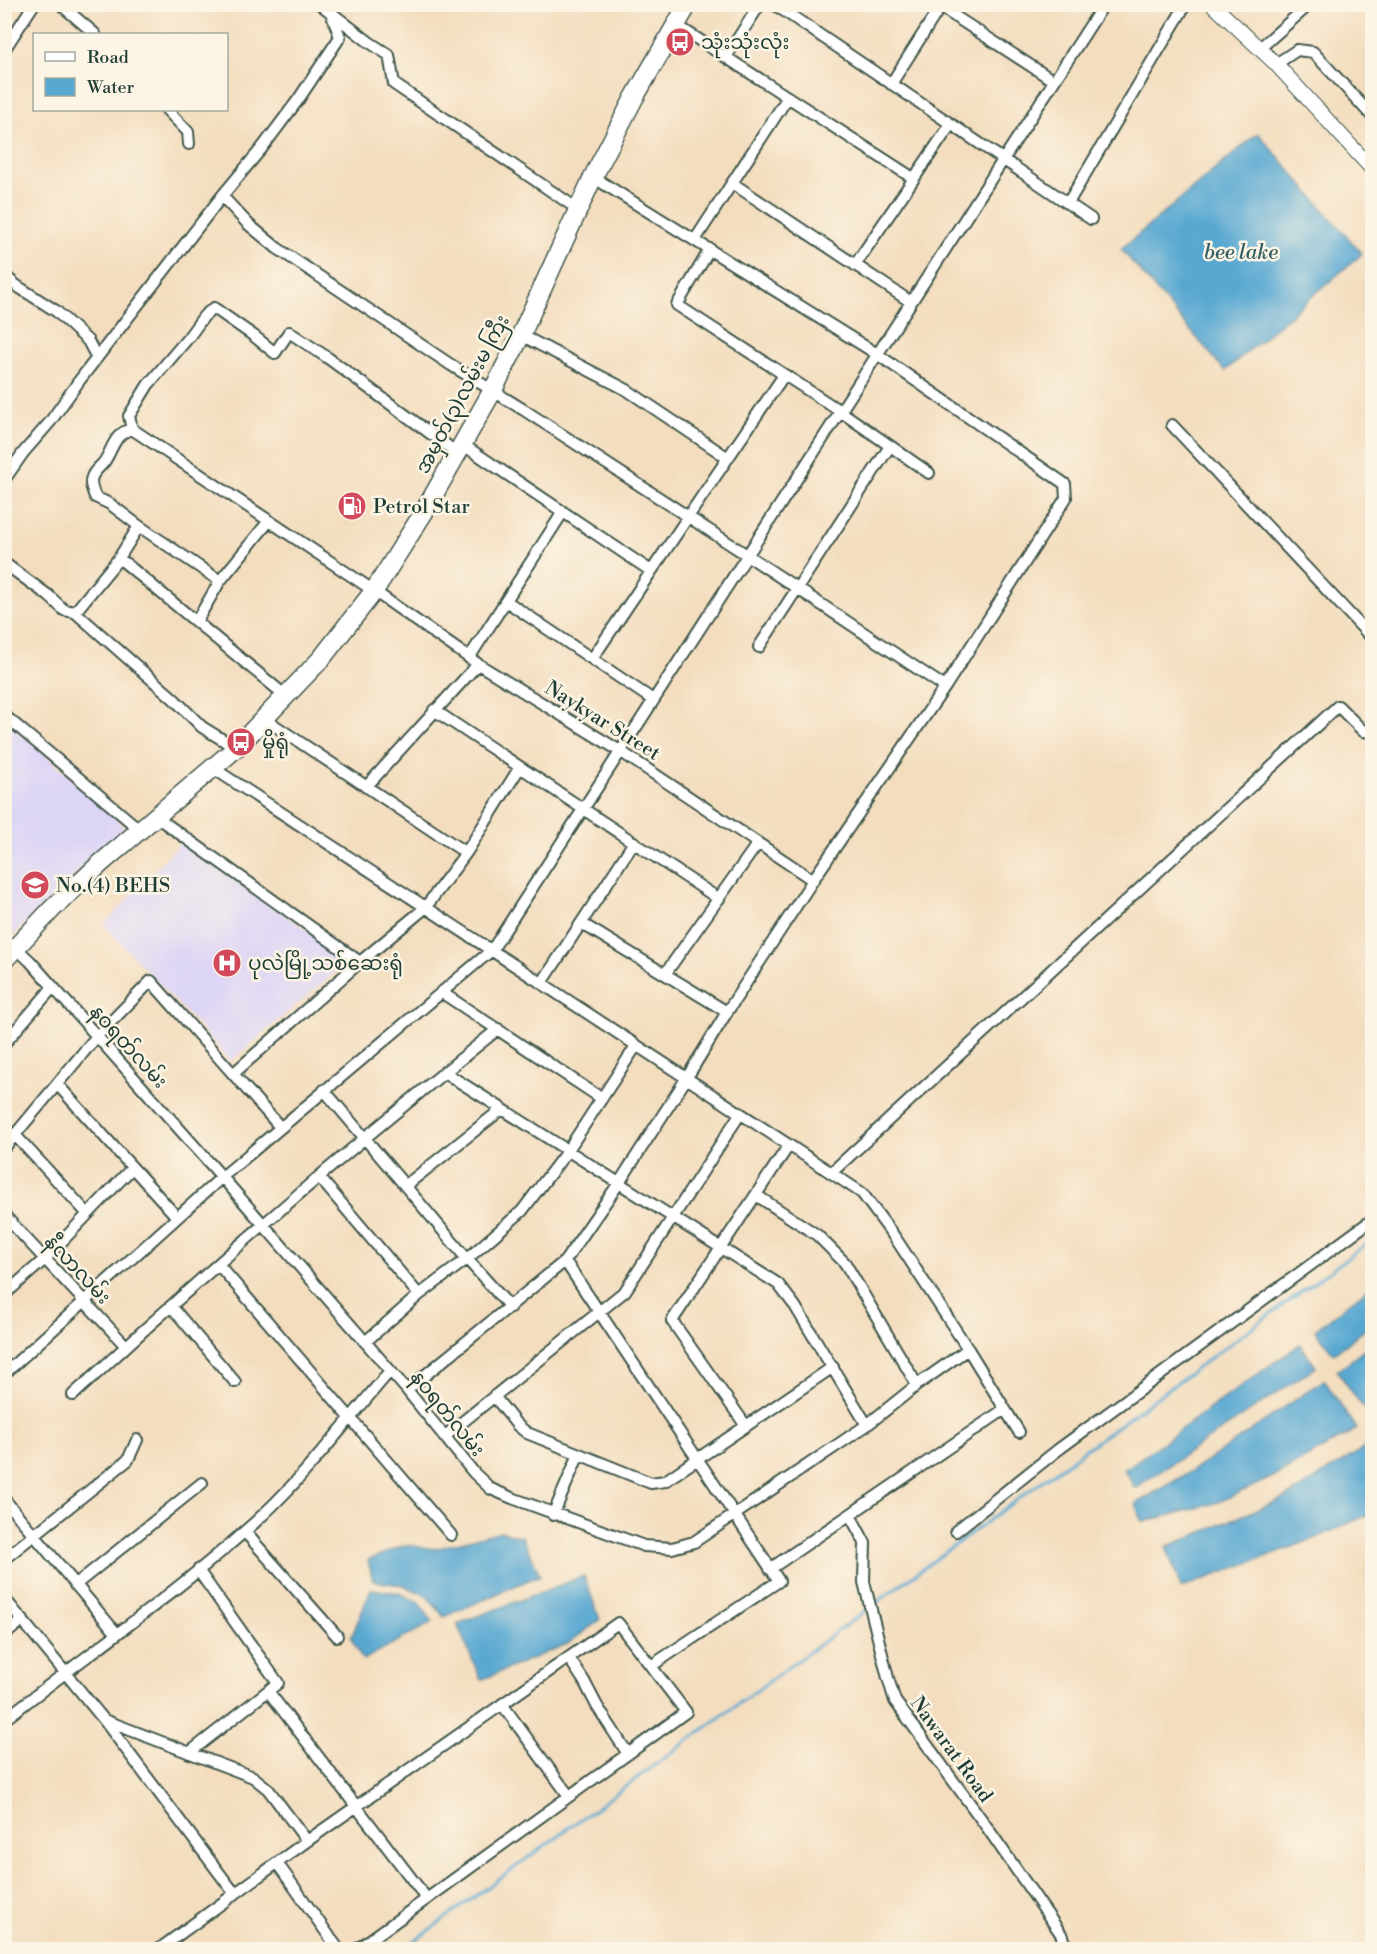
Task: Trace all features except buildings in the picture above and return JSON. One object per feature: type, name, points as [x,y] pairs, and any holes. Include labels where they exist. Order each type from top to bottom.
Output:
[{"type":"main road","name":"အမှတ်(၃)လမ်းမ ကြီး","points":[[10,954],[53,908],[140,829],[236,748],[321,659],[374,591],[424,512],[493,390],[521,335],[593,177],[634,98],[688,4]]},
{"type":"street","points":[[4,50],[34,4]]},
{"type":"street","points":[[60,4],[93,33]]},
{"type":"street","points":[[320,4],[389,55],[394,84],[579,210]]},
{"type":"street","points":[[726,57],[760,4]]},
{"type":"street","points":[[774,4],[1091,219]]},
{"type":"street","points":[[4,1374],[222,1177],[492,950],[1104,4]]},
{"type":"street","points":[[1068,203],[1186,4]]},
{"type":"street","points":[[1212,4],[1276,64],[1372,169]]},
{"type":"street","points":[[1260,48],[1310,4]]},
{"type":"street","points":[[891,84],[940,5],[1054,81]]},
{"type":"street","points":[[5,478],[23,453],[51,422],[97,358],[298,100],[340,37],[333,15]]},
{"type":"street","points":[[676,25],[913,178]]},
{"type":"street","points":[[1276,64],[1297,50],[1313,52],[1372,116]]},
{"type":"street","points":[[695,240],[788,97]]},
{"type":"street","points":[[168,111],[188,132],[189,144]]},
{"type":"street","points":[[855,265],[951,124]]},
{"type":"street","points":[[407,1390],[565,1261],[619,1183],[813,880],[945,687],[1066,498],[1065,484],[877,354],[593,177]]},
{"type":"street","points":[[732,183],[911,302]]},
{"type":"street","points":[[222,196],[248,224],[277,248],[451,365],[747,555],[945,687]]},
{"type":"street","points":[[710,249],[677,305],[840,411],[929,473]]},
{"type":"street","points":[[4,275],[56,311],[88,342],[97,358]]},
{"type":"street","points":[[220,580],[110,504],[95,497],[91,484],[92,476],[105,460],[115,440],[132,429],[129,416],[148,385],[213,308],[275,353],[289,332],[460,449],[563,512],[651,572]]},
{"type":"street","points":[[521,335],[627,390],[728,458]]},
{"type":"street","points":[[592,659],[784,375]]},
{"type":"street","points":[[1172,425],[1372,638]]},
{"type":"street","name":"Naykyar Street","points":[[132,429],[474,661],[620,751],[813,880]]},
{"type":"street","points":[[759,647],[890,446]]},
{"type":"street","points":[[366,787],[474,661],[506,601],[563,512]]},
{"type":"street","points":[[196,622],[220,580],[269,521]]},
{"type":"street","points":[[75,612],[118,558],[139,526]]},
{"type":"street","points":[[118,558],[287,696]]},
{"type":"street","points":[[4,563],[64,610],[75,612],[174,699],[202,727],[236,748]]},
{"type":"street","points":[[506,601],[653,700]]},
{"type":"street","points":[[832,1172],[1338,706],[1363,731],[1372,732]]},
{"type":"street","points":[[434,710],[719,898]]},
{"type":"street","points":[[4,715],[140,829]]},
{"type":"street","points":[[265,719],[466,853]]},
{"type":"street","points":[[234,1073],[424,908],[466,853],[520,767]]},
{"type":"street","points":[[213,768],[862,1193],[878,1212],[968,1349],[1019,1432]]},
{"type":"street","points":[[155,816],[360,962]]},
{"type":"street","points":[[542,983],[634,842]]},
{"type":"street","points":[[665,974],[758,843]]},
{"type":"street","points":[[581,923],[727,1012]]},
{"type":"street","name":"နဝရတ်လမ်း","points":[[10,954],[53,987],[98,1036],[407,1390],[474,1473],[491,1489],[554,1515],[644,1546],[672,1548],[693,1542],[867,1425],[917,1385],[968,1349]]},
{"type":"street","points":[[4,1148],[98,1036],[152,981],[280,1127]]},
{"type":"street","points":[[4,1044],[53,987]]},
{"type":"street","points":[[441,992],[601,1098]]},
{"type":"street","points":[[73,1395],[263,1224],[498,1029]]},
{"type":"street","points":[[365,1342],[522,1211],[568,1150],[636,1046]]},
{"type":"street","points":[[444,1072],[778,1284],[795,1306],[867,1425]]},
{"type":"street","points":[[57,1084],[177,1217]]},
{"type":"street","points":[[324,1090],[510,1307]]},
{"type":"street","points":[[405,1186],[502,1109]]},
{"type":"street","points":[[444,1437],[625,1291],[740,1114]]},
{"type":"street","points":[[15,1135],[88,1214]]},
{"type":"street","points":[[746,1426],[672,1321],[789,1145]]},
{"type":"street","points":[[4,1295],[45,1259],[132,1168]]},
{"type":"street","points":[[319,1177],[419,1295]]},
{"type":"street","points":[[756,1195],[817,1235],[845,1263],[917,1385]]},
{"type":"street","name":"နီလာလမ်း","points":[[4,1215],[126,1346]]},
{"type":"street","points":[[956,1531],[1059,1449],[1372,1220]]},
{"type":"street","points":[[565,1261],[600,1310],[779,1581],[651,1666]]},
{"type":"street","points":[[218,1264],[451,1534]]},
{"type":"street","points":[[171,1306],[235,1382]]},
{"type":"street","points":[[494,1396],[517,1425],[527,1433],[651,1483],[665,1481],[833,1367]]},
{"type":"street","points":[[4,1720],[245,1532],[303,1473],[390,1371]]},
{"type":"street","points":[[770,1569],[1005,1409]]},
{"type":"street","points":[[4,1559],[128,1460],[137,1440]]},
{"type":"street","points":[[554,1515],[579,1454]]},
{"type":"street","points":[[75,1585],[202,1483]]},
{"type":"street","points":[[4,1498],[117,1634]]},
{"type":"street","name":"Nawarat Road","points":[[850,1515],[865,1543],[864,1582],[895,1701],[1055,1925],[1067,1950]]},
{"type":"street","points":[[245,1532],[337,1636]]},
{"type":"street","points":[[189,1753],[278,1683],[198,1570]]},
{"type":"street","points":[[4,1598],[104,1720],[235,1893]]},
{"type":"street","points":[[4,1635],[22,1620]]},
{"type":"street","points":[[158,1950],[307,1841],[618,1623],[686,1712],[356,1950]]},
{"type":"street","points":[[569,1658],[628,1754]]},
{"type":"street","points":[[268,1691],[427,1899]]},
{"type":"street","points":[[502,1704],[570,1796]]},
{"type":"street","points":[[104,1720],[253,1777],[268,1789],[307,1841]]},
{"type":"street","points":[[277,1863],[339,1950]]},
{"type":"shaded area","name":"No.(4) BEHS","points":[[4,717],[125,827],[5,943],[4,943]]},
{"type":"shaded area","points":[[182,841],[349,960],[231,1061],[104,925]]},
{"type":"water","name":"bee lake","points":[[1258,133],[1362,254],[1225,371],[1121,249]]},
{"type":"water","points":[[1372,1285],[1372,1324],[1334,1354],[1315,1330]]},
{"type":"water","points":[[1300,1344],[1316,1367],[1135,1488],[1124,1470]]},
{"type":"water","points":[[1372,1344],[1372,1420],[1337,1371]]},
{"type":"water","points":[[1324,1380],[1357,1429],[1275,1476],[1219,1502],[1143,1522],[1135,1504],[1198,1467]]},
{"type":"water","points":[[1372,1443],[1372,1513],[1316,1538],[1181,1588],[1166,1547],[1287,1497]]},
{"type":"water","points":[[501,1531],[522,1537],[540,1575],[444,1617],[427,1596],[403,1585],[373,1581],[368,1560],[406,1545],[435,1549]]},
{"type":"water","points":[[584,1576],[600,1620],[567,1644],[481,1680],[457,1624]]},
{"type":"water","points":[[371,1589],[399,1593],[418,1602],[433,1622],[363,1660],[351,1638]]},
{"type":"waterway","points":[[873,1605],[1372,1240]]},
{"type":"waterway","points":[[402,1950],[868,1609]]},
{"type":"place","name":"သုံးသုံးလုံး","points":[[680,42]]},
{"type":"place","name":"Petrol Star","points":[[352,506]]},
{"type":"place","name":"မှိုရုံ","points":[[241,742]]},
{"type":"place","name":"No.(4) BEHS","points":[[35,885]]},
{"type":"place","name":"ပုလဲမြို့သစ်ဆေးရုံ","points":[[227,963]]}]
